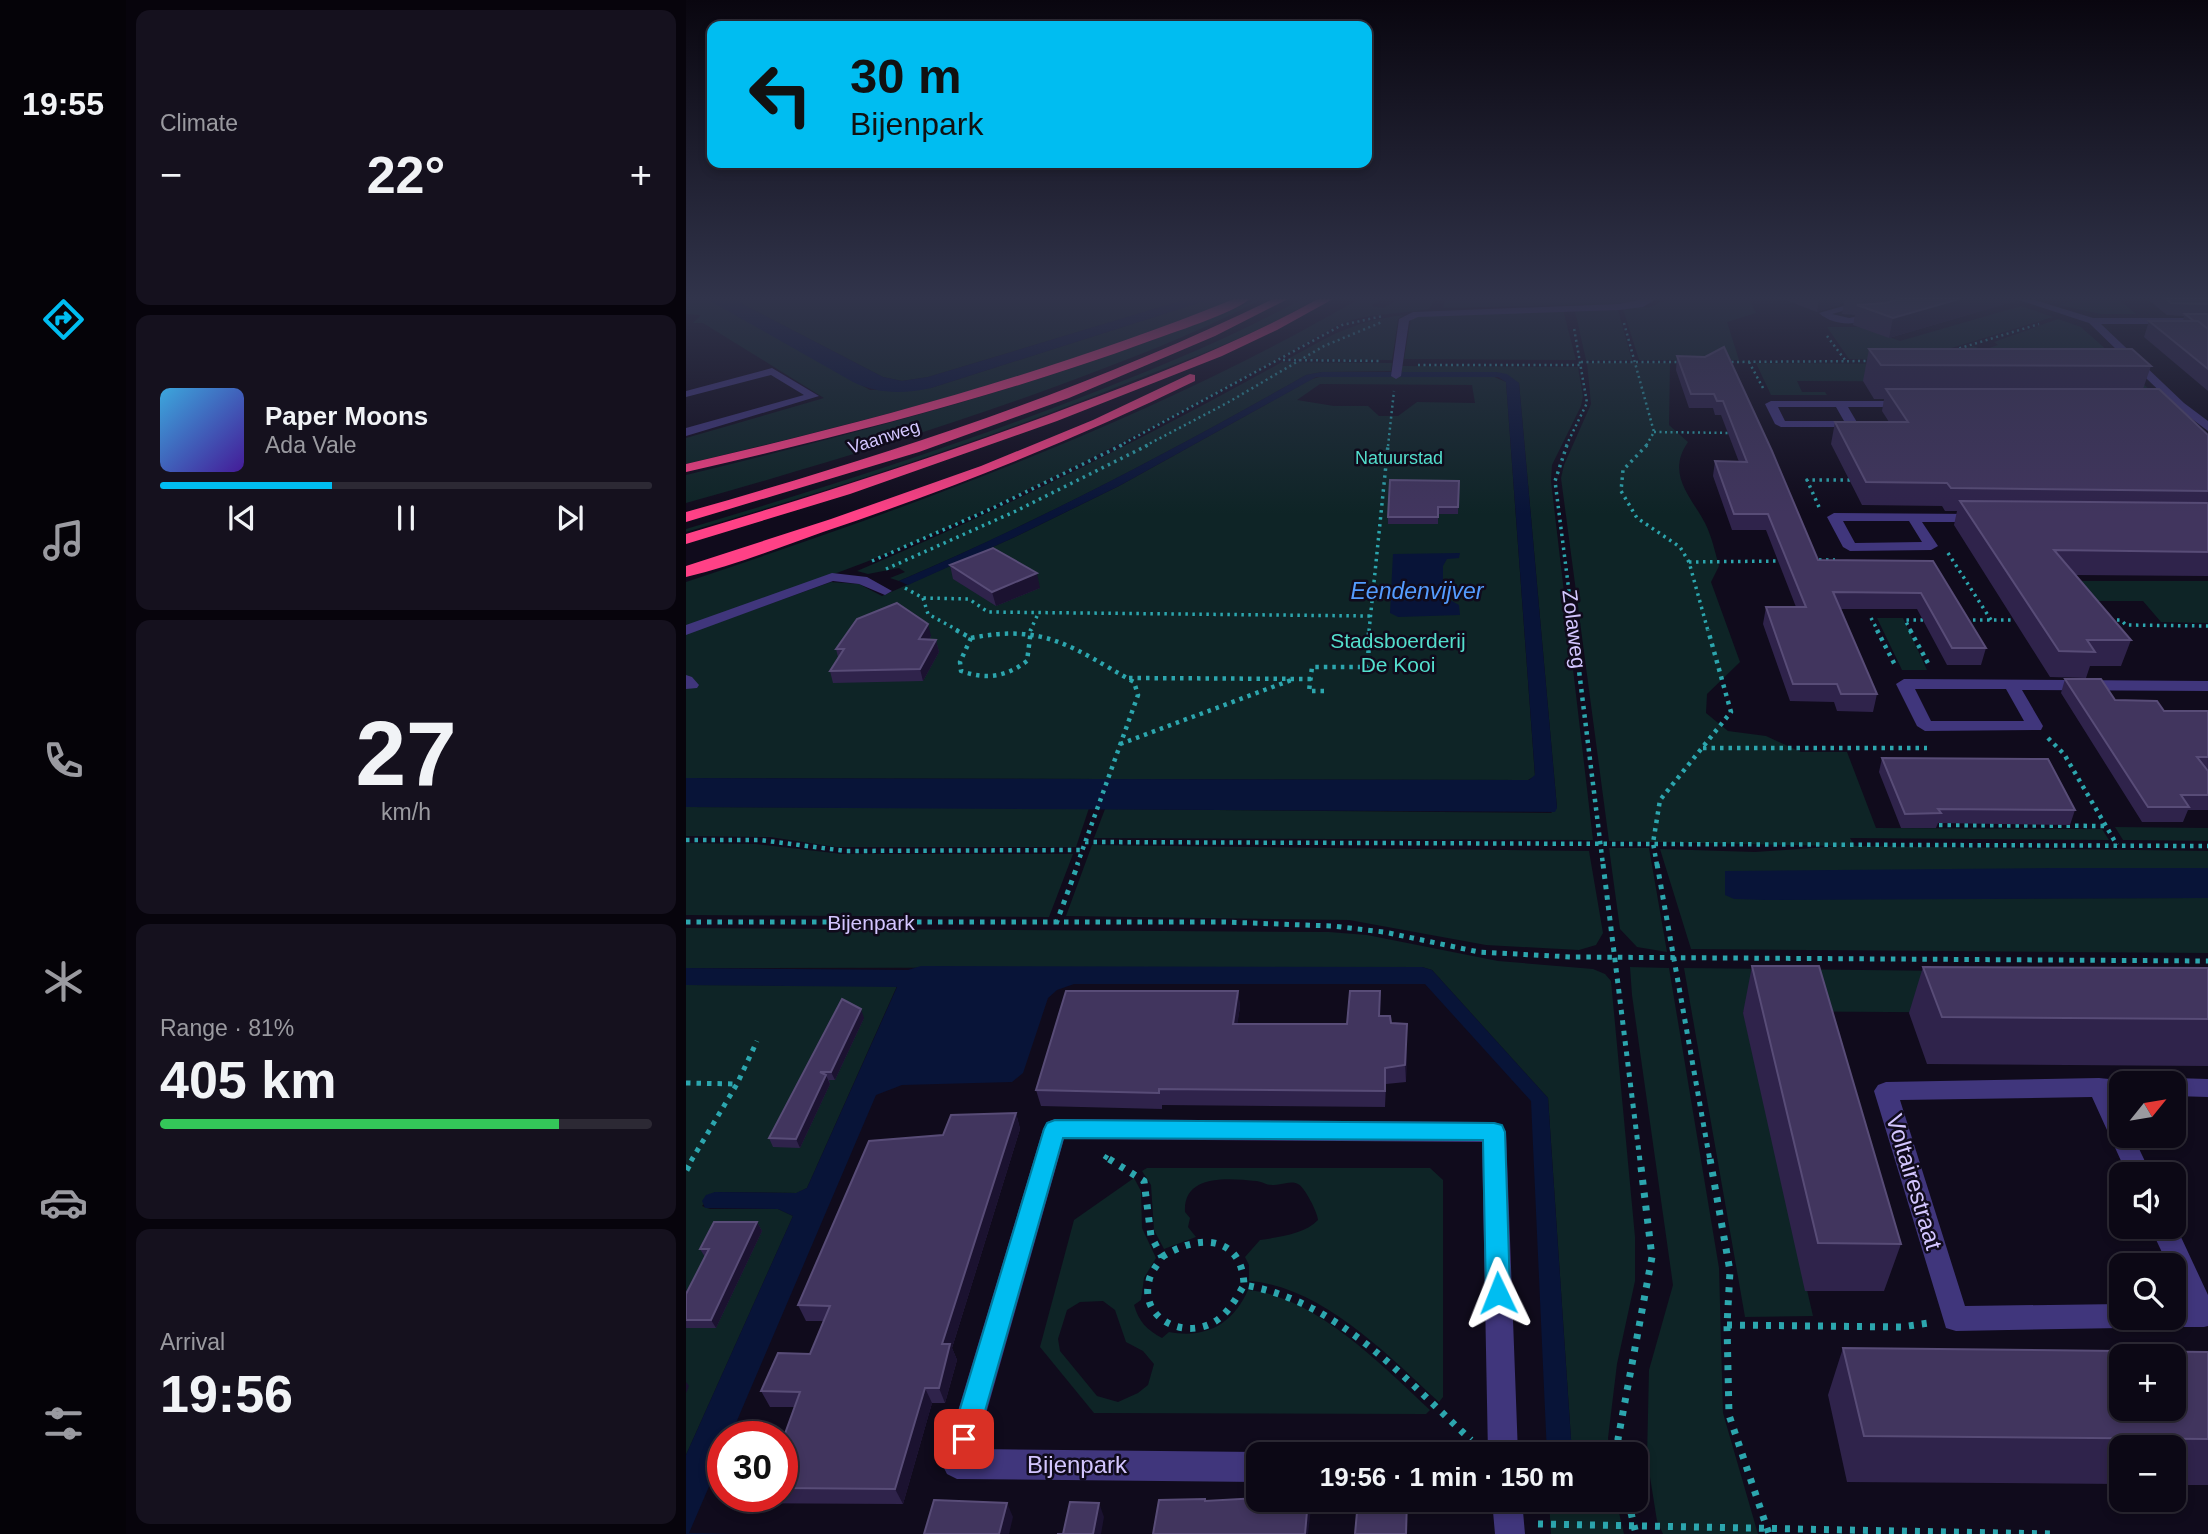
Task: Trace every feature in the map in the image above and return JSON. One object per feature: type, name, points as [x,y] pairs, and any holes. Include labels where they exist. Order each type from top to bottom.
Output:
[{"type":"highway","points":[[686,468],[894,417],[1048,371]]},
{"type":"highway","name":"Vaanweg","points":[[686,517],[833,474],[1089,385],[1123,371]]},
{"type":"highway","points":[[686,539],[857,487],[1055,418],[1172,371]]},
{"type":"highway","points":[[686,572],[882,508],[1038,449],[1204,371]]},
{"type":"highway","points":[[686,559],[861,504],[979,463],[1191,377]]},
{"type":"street","points":[[686,394],[772,371],[813,396],[687,430]]},
{"type":"street","points":[[2146,371],[2180,405],[2208,427]]},
{"type":"street","points":[[1840,404],[1852,424],[1781,424],[1772,404],[1840,404],[1920,404]]},
{"type":"street","points":[[2166,405],[2180,405]]},
{"type":"street","points":[[1919,517],[1931,546],[1850,547],[1834,517],[1919,517],[1992,518]]},
{"type":"street","points":[[686,630],[832,577],[862,580],[885,591]]},
{"type":"street","points":[[2011,684],[2035,726],[1925,726],[1905,684],[1938,683],[2208,686]]},
{"type":"street","name":"Voltairestraat","points":[[1956,1319],[1886,1091],[2109,1087]]},
{"type":"street","points":[[2186,1087],[2208,1088]]},
{"type":"street","points":[[1055,1129],[1494,1132],[1503,1442]]},
{"type":"street","name":"Bijenpark","points":[[1055,1129],[957,1464],[1246,1467]]},
{"type":"street","points":[[2186,1276],[2204,1315],[2186,1315]]},
{"type":"street","points":[[1956,1319],[2109,1316]]},
{"type":"path","points":[[832,577],[915,544],[1028,492],[1262,371]]},
{"type":"path","points":[[862,580],[979,530],[1119,461],[1284,371]]},
{"type":"path","points":[[1324,691],[1309,691],[1312,667],[1368,668],[1370,616],[1397,371]]},
{"type":"path","name":"Zolaweg","points":[[1582,371],[1587,403],[1561,457],[1555,481],[1651,1257],[1618,1442]]},
{"type":"path","points":[[1639,371],[1654,432],[1644,450],[1623,470],[1621,491],[1637,518],[1680,547],[1689,562],[1731,712],[1660,800],[1653,843],[1730,1271],[1727,1325],[1728,1415],[1768,1531]]},
{"type":"path","points":[[1753,371],[1772,404]]},
{"type":"path","points":[[1654,432],[1738,433]]},
{"type":"path","points":[[1919,517],[1991,620]]},
{"type":"path","points":[[1056,925],[1138,695],[1134,682],[1061,642],[1029,633],[996,633],[971,638],[928,614],[923,598],[969,599],[988,611],[1039,614],[1370,616]]},
{"type":"path","points":[[971,638],[960,662],[961,671],[972,677],[996,677],[1014,672],[1027,661],[1029,633],[1039,614]]},
{"type":"path","points":[[1871,618],[1905,684]]},
{"type":"path","points":[[1930,620],[1905,620],[1938,683]]},
{"type":"path","points":[[1954,620],[2030,620]]},
{"type":"path","points":[[2108,620],[2121,620],[2126,625],[2208,626]]},
{"type":"path","points":[[1126,678],[1311,679]]},
{"type":"path","points":[[1119,744],[1294,679]]},
{"type":"path","points":[[1702,748],[1927,750],[1925,726]]},
{"type":"path","points":[[2035,726],[2064,754],[2118,845]]},
{"type":"path","points":[[1938,825],[2107,826]]},
{"type":"path","points":[[686,840],[760,840],[846,851],[1081,850]]},
{"type":"path","points":[[1085,842],[2208,846]]},
{"type":"path","name":"Bijenpark","points":[[686,922],[1056,925],[1224,922],[1332,926],[1384,932],[1479,952],[1615,958],[2208,961]]},
{"type":"path","points":[[686,1170],[737,1084],[757,1041]]},
{"type":"path","points":[[686,1083],[737,1084]]},
{"type":"path","points":[[1055,1129],[1144,1181],[1148,1206],[1147,1225],[1153,1245],[1162,1256]]},
{"type":"path","points":[[1206,1240],[1219,1244],[1236,1255],[1241,1262],[1244,1284],[1234,1306],[1216,1321],[1192,1329],[1174,1327],[1157,1316],[1147,1298],[1149,1280],[1162,1256],[1177,1247],[1197,1241],[1206,1240]]},
{"type":"path","points":[[1244,1284],[1278,1290],[1322,1313],[1398,1371],[1474,1442]]},
{"type":"path","points":[[1727,1325],[1901,1327],[1956,1319]]},
{"type":"path","points":[[1630,1512],[1634,1531]]},
{"type":"path","points":[[1509,1519],[1634,1531],[2055,1534]]},
{"type":"green space","points":[[780,371],[835,371],[870,390],[931,388],[986,371],[1036,371],[894,412],[686,464],[686,438],[824,398]]},
{"type":"green space","points":[[871,371],[949,371],[902,381],[883,377]]},
{"type":"green space","points":[[1063,371],[1097,371],[1011,403],[873,448],[686,503],[686,475],[903,419]]},
{"type":"green space","points":[[1147,371],[1158,371],[1018,425],[908,463],[686,532],[686,529],[930,452]]},
{"type":"green space","points":[[1224,371],[1255,371],[1122,443],[957,523],[848,569],[686,626],[686,582],[945,491],[1114,422]]},
{"type":"green space","points":[[1266,371],[1391,371],[1322,372],[1306,375],[1106,484],[952,558],[899,581],[890,578],[905,572],[899,568],[868,574],[857,571],[966,523],[1178,418]]},
{"type":"green space","points":[[1579,371],[1583,396],[1581,406],[1552,465],[1551,481],[1593,840],[1094,838],[1105,809],[1551,813],[1557,808],[1519,383],[1496,372],[1402,372]]},
{"type":"green space","points":[[1588,371],[1670,371],[1669,425],[1688,442],[1679,464],[1680,474],[1687,494],[1705,523],[1711,539],[1719,566],[1711,582],[1740,662],[1707,694],[1706,713],[1728,731],[1766,736],[1801,752],[1847,752],[1876,828],[2102,829],[2109,840],[1850,838],[1855,846],[2208,851],[2208,868],[1959,870],[1734,899],[2208,898],[2208,953],[1691,949],[1660,849],[1755,852],[1842,846],[1609,841],[1561,478],[1564,465],[1591,404]]},
{"type":"green space","points":[[1760,371],[2129,371],[2153,393],[2134,393],[2122,382],[1797,381],[1802,392],[1825,392],[1827,395],[1771,395]]},
{"type":"green space","name":"Stadsboerderij De Kooi","points":[[1324,376],[1492,376],[1506,382],[1535,776],[1528,780],[686,778],[686,634],[831,582],[859,584],[882,596],[1015,537],[1119,486],[1312,379]],"holes":[[[1320,384],[1472,385],[1475,403],[1417,402],[1398,416],[1379,416],[1368,406],[1334,406],[1297,400]]]},
{"type":"green space","points":[[2071,581],[2208,581],[2208,623],[2161,622],[2143,601],[2087,601]]},
{"type":"green space","points":[[1877,618],[1903,618],[1927,670],[1902,670]]},
{"type":"green space","points":[[686,807],[1089,808],[1076,847],[836,847],[770,837],[686,836]]},
{"type":"green space","points":[[2115,827],[2208,828],[2208,841],[2123,840]]},
{"type":"green space","points":[[686,843],[756,844],[842,854],[1073,854],[1049,917],[686,915]]},
{"type":"green space","points":[[1092,845],[1589,851],[1603,933],[1596,945],[1579,950],[1486,945],[1349,920],[1066,916]]},
{"type":"green space","points":[[1609,848],[1649,848],[1667,952],[1637,947],[1620,929]]},
{"type":"green space","points":[[686,928],[1329,932],[1367,935],[1498,961],[1593,969],[1605,974],[1611,981],[1635,1237],[1635,1281],[1617,1364],[1608,1442],[1571,1442],[1548,1098],[1432,970],[1422,967],[686,968]]},
{"type":"green space","points":[[1630,967],[1669,968],[1719,1268],[1723,1413],[1758,1534],[1663,1534],[1657,1521],[1648,1464],[1649,1370],[1673,1285]]},
{"type":"green space","points":[[1684,968],[2208,974],[2208,1014],[1743,1011],[1813,1316],[1745,1317]]},
{"type":"green space","points":[[686,985],[897,986],[807,1188],[797,1193],[715,1192],[702,1206],[710,1209],[778,1209],[793,1216],[686,1455]]},
{"type":"green space","points":[[1147,1168],[1430,1168],[1443,1180],[1443,1397],[1439,1402],[1375,1344],[1327,1309],[1302,1295],[1249,1281],[1249,1265],[1245,1257],[1260,1240],[1299,1232],[1318,1220],[1301,1186],[1233,1179],[1209,1181],[1199,1185],[1191,1191],[1186,1200],[1185,1212],[1190,1218],[1188,1227],[1196,1237],[1164,1249],[1154,1230],[1151,1185],[1142,1171]]},
{"type":"green space","points":[[1134,1178],[1141,1191],[1142,1228],[1156,1258],[1144,1278],[1141,1300],[1134,1305],[1141,1321],[1152,1332],[1162,1338],[1169,1332],[1182,1334],[1206,1331],[1235,1312],[1248,1290],[1273,1295],[1323,1319],[1369,1354],[1430,1410],[1426,1414],[1094,1413],[1040,1347],[1074,1220]],"holes":[[[1103,1301],[1115,1310],[1126,1342],[1143,1351],[1154,1364],[1148,1385],[1118,1402],[1097,1396],[1060,1351],[1058,1339],[1067,1310],[1080,1302]]]},
{"type":"green space","points":[[1550,1512],[1619,1512],[1624,1534],[1551,1534]]},
{"type":"water","points":[[833,371],[871,371],[883,377],[902,381],[949,371],[986,371],[931,388],[901,392],[881,391],[853,382]]},
{"type":"water","points":[[1322,372],[1496,372],[1507,374],[1519,383],[1557,808],[1555,812],[686,807],[686,778],[1529,780],[1535,775],[1506,382],[1498,377],[1316,377],[1119,486],[1015,537],[908,585],[899,581],[1054,509],[1306,375]]},
{"type":"water","name":"Eendenvijver","points":[[1460,553],[1459,558],[1447,559],[1443,566],[1443,596],[1459,605],[1460,615],[1398,617],[1390,613],[1393,554]]},
{"type":"water","points":[[2208,868],[2208,898],[1765,900],[1734,899],[1725,895],[1725,871]]},
{"type":"water","points":[[921,966],[1422,967],[1432,970],[1548,1098],[1571,1442],[1546,1442],[1531,1101],[1425,984],[1074,984],[1057,990],[1048,998],[1023,1073],[1012,1082],[902,1085],[876,1095],[737,1421],[707,1421],[707,1491],[689,1533],[734,1534],[686,1534],[686,1455],[793,1216],[778,1209],[705,1208],[702,1201],[706,1195],[715,1192],[796,1193],[807,1188],[897,987],[686,985],[686,968],[908,970]]},
{"type":"building","points":[[1682,371],[1735,371],[1818,560],[1933,561],[1986,648],[1952,648],[1921,593],[1833,592],[1877,694],[1841,694],[1837,684],[1793,684],[1766,607],[1806,607],[1768,514],[1734,514],[1715,461],[1747,462],[1723,401],[1717,401],[1714,394],[1691,394]]},
{"type":"building","points":[[1886,389],[2159,389],[2208,435],[2208,491],[1951,488],[1947,483],[1866,482],[1835,422],[1908,422]]},
{"type":"building","points":[[1390,480],[1459,481],[1458,507],[1438,507],[1438,517],[1388,517]]},
{"type":"building","points":[[1960,501],[2208,503],[2208,552],[2054,550],[2131,640],[2087,640],[2095,652],[2059,651]]},
{"type":"building","points":[[993,548],[1037,573],[992,592],[950,565]]},
{"type":"building","points":[[897,603],[928,624],[919,639],[936,640],[920,669],[830,671],[844,649],[836,649],[857,619]]},
{"type":"building","points":[[2065,679],[2101,679],[2115,700],[2157,701],[2164,711],[2208,711],[2208,757],[2197,757],[2208,771],[2208,795],[2181,795],[2189,807],[2148,807]]},
{"type":"building","points":[[1882,758],[2048,759],[2075,810],[1938,809],[1941,813],[1905,814]]},
{"type":"building","points":[[1752,966],[1819,966],[1901,1244],[1818,1243]]},
{"type":"building","points":[[1923,967],[2208,968],[2208,1019],[1942,1017]]},
{"type":"building","points":[[1066,991],[1238,991],[1233,1024],[1347,1024],[1350,991],[1380,991],[1379,1016],[1390,1016],[1391,1023],[1407,1024],[1405,1065],[1385,1068],[1385,1091],[1159,1089],[1159,1093],[1036,1090]]},
{"type":"building","points":[[842,999],[861,1009],[831,1072],[820,1072],[826,1075],[796,1139],[769,1138]]},
{"type":"building","points":[[1016,1113],[942,1344],[950,1344],[939,1388],[925,1388],[895,1489],[798,1488],[798,1421],[790,1421],[800,1392],[761,1391],[778,1353],[810,1354],[830,1306],[798,1305],[869,1141],[943,1135],[951,1115]]},
{"type":"building","points":[[714,1222],[757,1222],[711,1320],[686,1320],[686,1294],[709,1249],[700,1249]]},
{"type":"building","points":[[1843,1348],[2109,1351],[2109,1421],[2186,1421],[2186,1352],[2208,1352],[2208,1439],[2186,1439],[2186,1435],[2109,1435],[2109,1438],[1864,1436]]},
{"type":"building","points":[[1246,1499],[1246,1512],[1307,1512],[1305,1534],[1153,1534],[1159,1500]]},
{"type":"building","points":[[934,1500],[1007,1503],[999,1534],[924,1534]]},
{"type":"building","points":[[1070,1502],[1099,1503],[1093,1534],[1063,1534]]},
{"type":"building","points":[[1357,1512],[1407,1512],[1406,1534],[1355,1534]]},
{"type":"route","points":[[964,1439],[1055,1129],[1494,1132],[1498,1293]]},
{"type":"park label","name":"Natuurstad","points":[[1399,458]]}]
